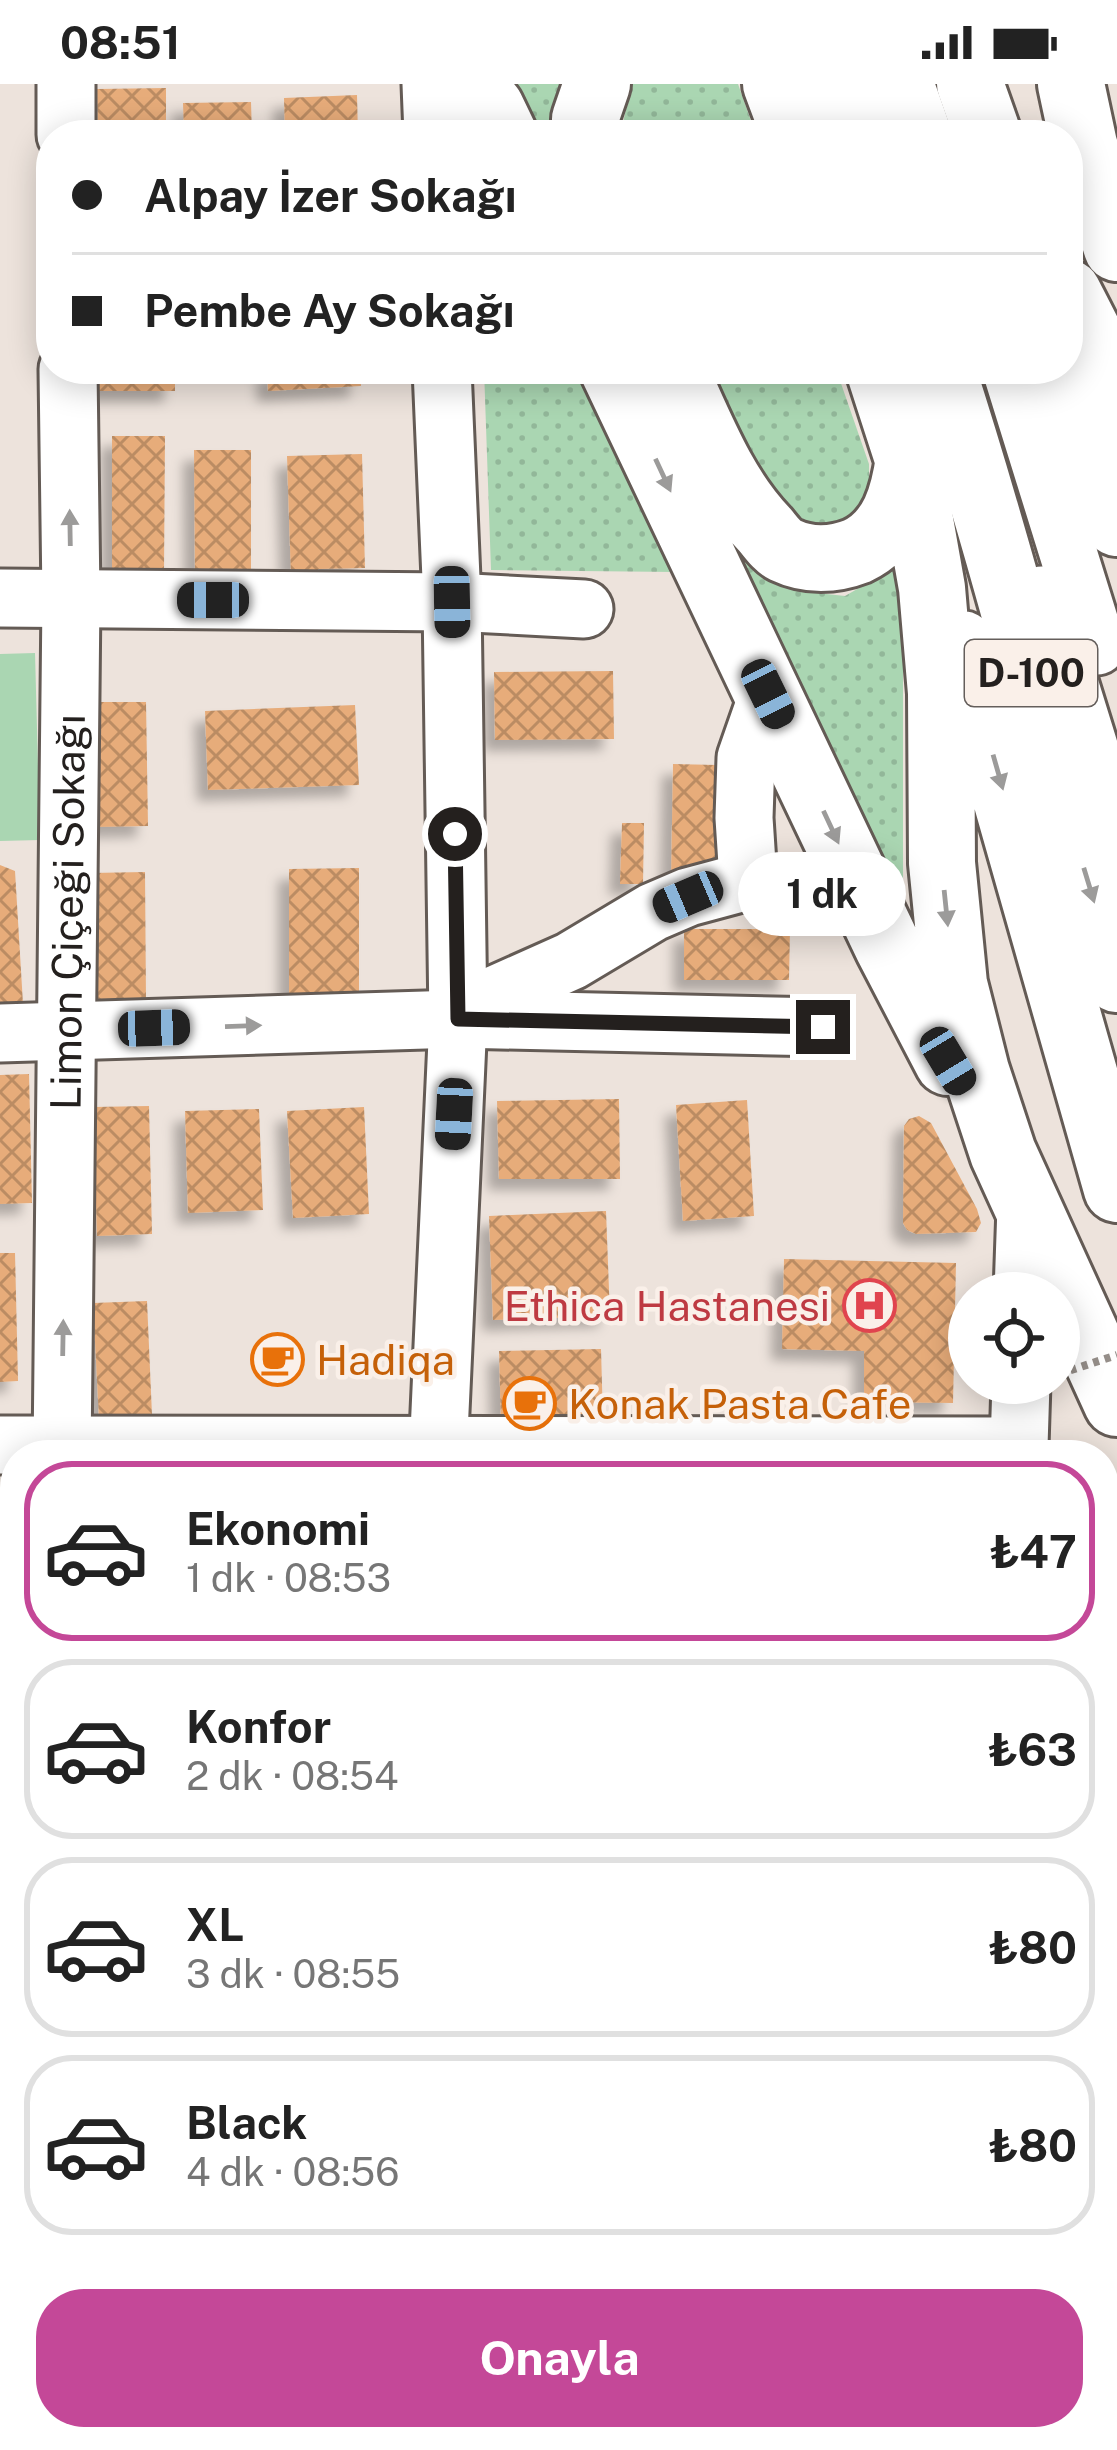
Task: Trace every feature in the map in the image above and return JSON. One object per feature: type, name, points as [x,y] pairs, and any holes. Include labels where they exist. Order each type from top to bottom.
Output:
[{"type":"main road","points":[[472,84],[496,120]]},
{"type":"main road","points":[[585,120],[597,84]]},
{"type":"main road","points":[[776,84],[789,120]]},
{"type":"main road","points":[[843,84],[900,120]]},
{"type":"main road","points":[[970,84],[983,120]]},
{"type":"main road","points":[[1090,88],[1084,145],[1117,248]]},
{"type":"main road","points":[[1083,322],[1117,404]]},
{"type":"main road","points":[[620,384],[863,894],[1014,1180],[1117,1403]]},
{"type":"main road","points":[[681,384],[743,508],[782,549],[811,558],[840,558],[866,547],[896,514],[909,458]]},
{"type":"main road","points":[[884,384],[1117,1189]]},
{"type":"main road","name":"D-100","points":[[946,384],[1117,979]]},
{"type":"main road","points":[[1073,384],[1117,524]]},
{"type":"main road","points":[[909,458],[932,588],[941,693],[942,863],[954,984],[976,1071],[1014,1180]]},
{"type":"street","points":[[66,84],[66,120]]},
{"type":"street","points":[[431,84],[432,120]]},
{"type":"street","name":"Limon Çiçeği Sokağı","points":[[62,1440],[68,384]]},
{"type":"street","points":[[441,1440],[458,1019],[452,602],[443,384]]},
{"type":"street","points":[[979,384],[1117,837]]},
{"type":"street","points":[[1016,384],[1117,708]]},
{"type":"street","points":[[0,598],[452,602],[584,609]]},
{"type":"street","points":[[755,879],[747,864],[746,758],[768,694]]},
{"type":"street","points":[[458,1019],[688,897],[755,879],[793,890],[863,894]]},
{"type":"street","points":[[0,1033],[458,1019],[823,1027]]},
{"type":"street","points":[[1014,1180],[1021,1272]]},
{"type":"street","points":[[1019,1440],[1020,1404]]},
{"type":"path","points":[[1080,1367],[1117,1355]]},
{"type":"green space","points":[[511,84],[568,84],[556,120],[533,120]]},
{"type":"green space","points":[[632,84],[738,84],[751,120],[624,120]]},
{"type":"green space","points":[[485,384],[585,384],[675,572],[491,570]]},
{"type":"green space","points":[[714,384],[841,384],[869,464],[869,496],[848,521],[823,530],[802,524],[752,464]]},
{"type":"green space","points":[[718,541],[771,580],[799,591],[845,596],[894,568],[903,592],[903,879],[889,887]]},
{"type":"green space","points":[[35,653],[40,840],[0,841],[0,654]]},
{"type":"building","points":[[166,88],[166,120],[98,120],[97,89]]},
{"type":"building","points":[[357,95],[358,120],[285,120],[284,98]]},
{"type":"building","points":[[251,102],[252,120],[184,120],[183,103]]},
{"type":"building","points":[[95,384],[175,384],[175,391],[95,391]]},
{"type":"building","points":[[268,384],[361,384],[361,386],[268,391]]},
{"type":"building","points":[[112,436],[165,436],[164,572],[112,572]]},
{"type":"building","points":[[194,450],[251,450],[251,572],[195,572]]},
{"type":"building","points":[[362,454],[365,568],[318,569],[319,576],[291,577],[287,456]]},
{"type":"building","points":[[613,671],[614,739],[495,740],[494,672]]},
{"type":"building","points":[[92,702],[146,702],[148,826],[94,827]]},
{"type":"building","points":[[355,705],[359,785],[208,790],[205,711]]},
{"type":"building","points":[[673,764],[761,766],[759,886],[671,884]]},
{"type":"building","points":[[622,823],[644,823],[643,884],[620,884]]},
{"type":"building","points":[[0,865],[15,871],[23,1004],[0,1004]]},
{"type":"building","points":[[359,868],[359,1011],[289,1011],[289,869]]},
{"type":"building","points":[[145,872],[146,1001],[92,1001],[91,873]]},
{"type":"building","points":[[684,929],[790,929],[789,980],[684,980]]},
{"type":"building","points":[[29,1074],[32,1203],[0,1204],[0,1075]]},
{"type":"building","points":[[619,1099],[620,1179],[499,1179],[497,1101]]},
{"type":"building","points":[[747,1100],[754,1216],[683,1221],[676,1105]]},
{"type":"building","points":[[149,1106],[152,1234],[97,1236],[93,1107]]},
{"type":"building","points":[[364,1107],[369,1214],[293,1218],[287,1111]]},
{"type":"building","points":[[259,1109],[263,1210],[188,1213],[185,1111]]},
{"type":"building","points":[[919,1116],[931,1123],[977,1209],[981,1223],[976,1232],[916,1234],[903,1223],[904,1126]]},
{"type":"building","points":[[606,1211],[610,1316],[493,1320],[489,1216]]},
{"type":"building","points":[[0,1253],[15,1253],[18,1381],[0,1382]]},
{"type":"building","name":"Ethica Hastanesi","points":[[784,1259],[956,1263],[956,1272],[948,1272],[948,1403],[864,1402],[864,1351],[782,1349]]},
{"type":"building","points":[[147,1301],[152,1415],[99,1418],[93,1303]]},
{"type":"building","points":[[601,1349],[603,1420],[501,1423],[499,1351]]},
{"type":"place","name":"Ethica Hastanesi","points":[[869,1306]]},
{"type":"place","name":"Hadiqa","points":[[277,1360]]},
{"type":"place","name":"Konak Pasta Cafe","points":[[529,1404]]},
{"type":"route","points":[[455,834],[458,1019],[823,1027]]}]
